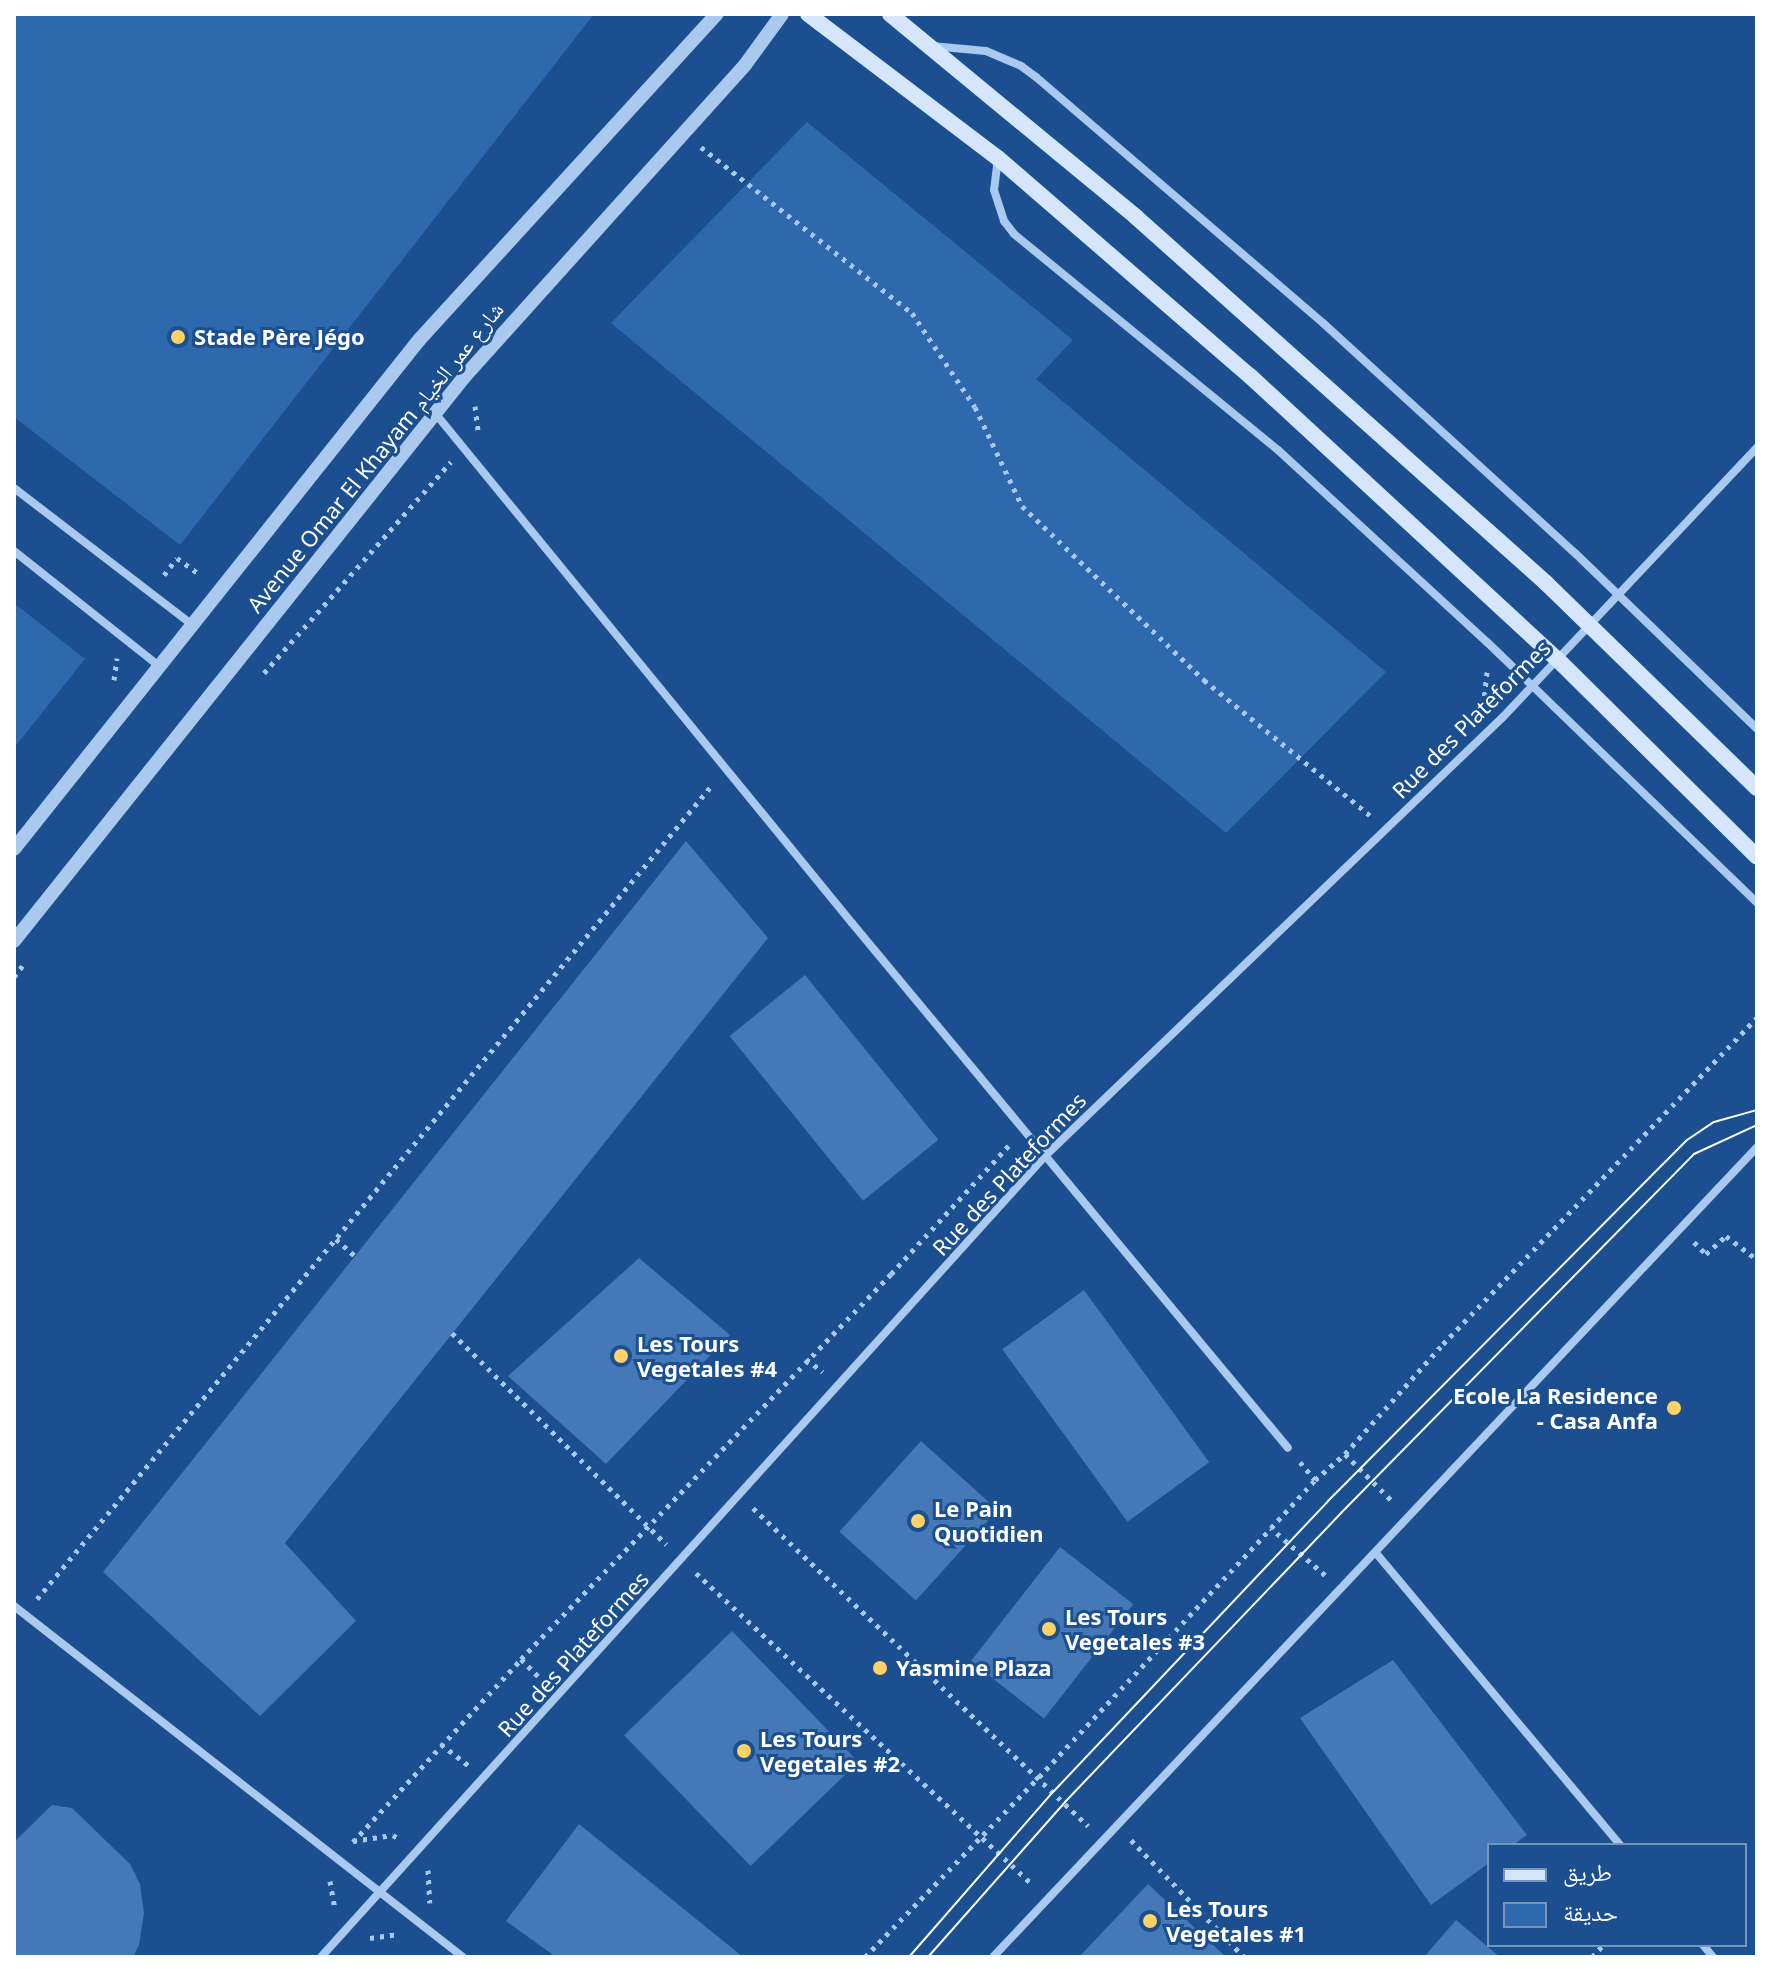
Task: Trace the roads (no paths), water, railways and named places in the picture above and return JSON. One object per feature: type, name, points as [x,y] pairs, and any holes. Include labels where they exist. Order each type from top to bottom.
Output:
[{"type":"main road","points":[[808,14],[998,158],[1250,376],[1557,659],[1757,857]]},
{"type":"main road","points":[[890,14],[1136,217],[1589,625],[1757,788]]},
{"type":"street","name":"Avenue Omar El Khayam شارع عمر الخيام","points":[[14,849],[190,623],[419,340],[717,14]]},
{"type":"street","name":"Avenue Omar El Khayam شارع عمر الخيام","points":[[14,941],[465,376],[685,134],[745,65],[782,14]]},
{"type":"street","points":[[930,47],[986,51],[1021,66],[1036,77],[1323,323],[1757,729]]},
{"type":"street","points":[[998,158],[994,190],[1004,221],[1014,234],[1278,450],[1757,903]]},
{"type":"street","points":[[435,413],[725,769],[1288,1448]]},
{"type":"street","name":"Rue des Plateformes","points":[[321,1957],[1045,1156],[1532,687],[1757,447]]},
{"type":"street","points":[[14,488],[190,623]]},
{"type":"street","points":[[14,551],[158,665]]},
{"type":"street","points":[[993,1957],[1409,1519],[1678,1227],[1757,1147]]},
{"type":"street","points":[[1376,1553],[1618,1843]]},
{"type":"street","points":[[14,1606],[463,1957]]},
{"type":"tram line","points":[[909,1957],[1054,1791],[1328,1501],[1687,1140],[1714,1122],[1757,1110]]},
{"type":"tram line","points":[[928,1957],[1065,1802],[1341,1513],[1694,1154],[1757,1125]]},
{"type":"place","name":"Stade Père Jégo","points":[[178,337]]},
{"type":"place","name":"Les Tours Vegetales #4","points":[[621,1356]]},
{"type":"place","name":"Ecole La Residence - Casa Anfa","points":[[1674,1408]]},
{"type":"place","name":"Le Pain Quotidien","points":[[918,1521]]},
{"type":"place","name":"Les Tours Vegetales #3","points":[[1049,1629]]},
{"type":"place","name":"Yasmine Plaza","points":[[880,1668]]},
{"type":"place","name":"Les Tours Vegetales #2","points":[[744,1751]]},
{"type":"place","name":"Les Tours Vegetales #1","points":[[1150,1921]]}]
